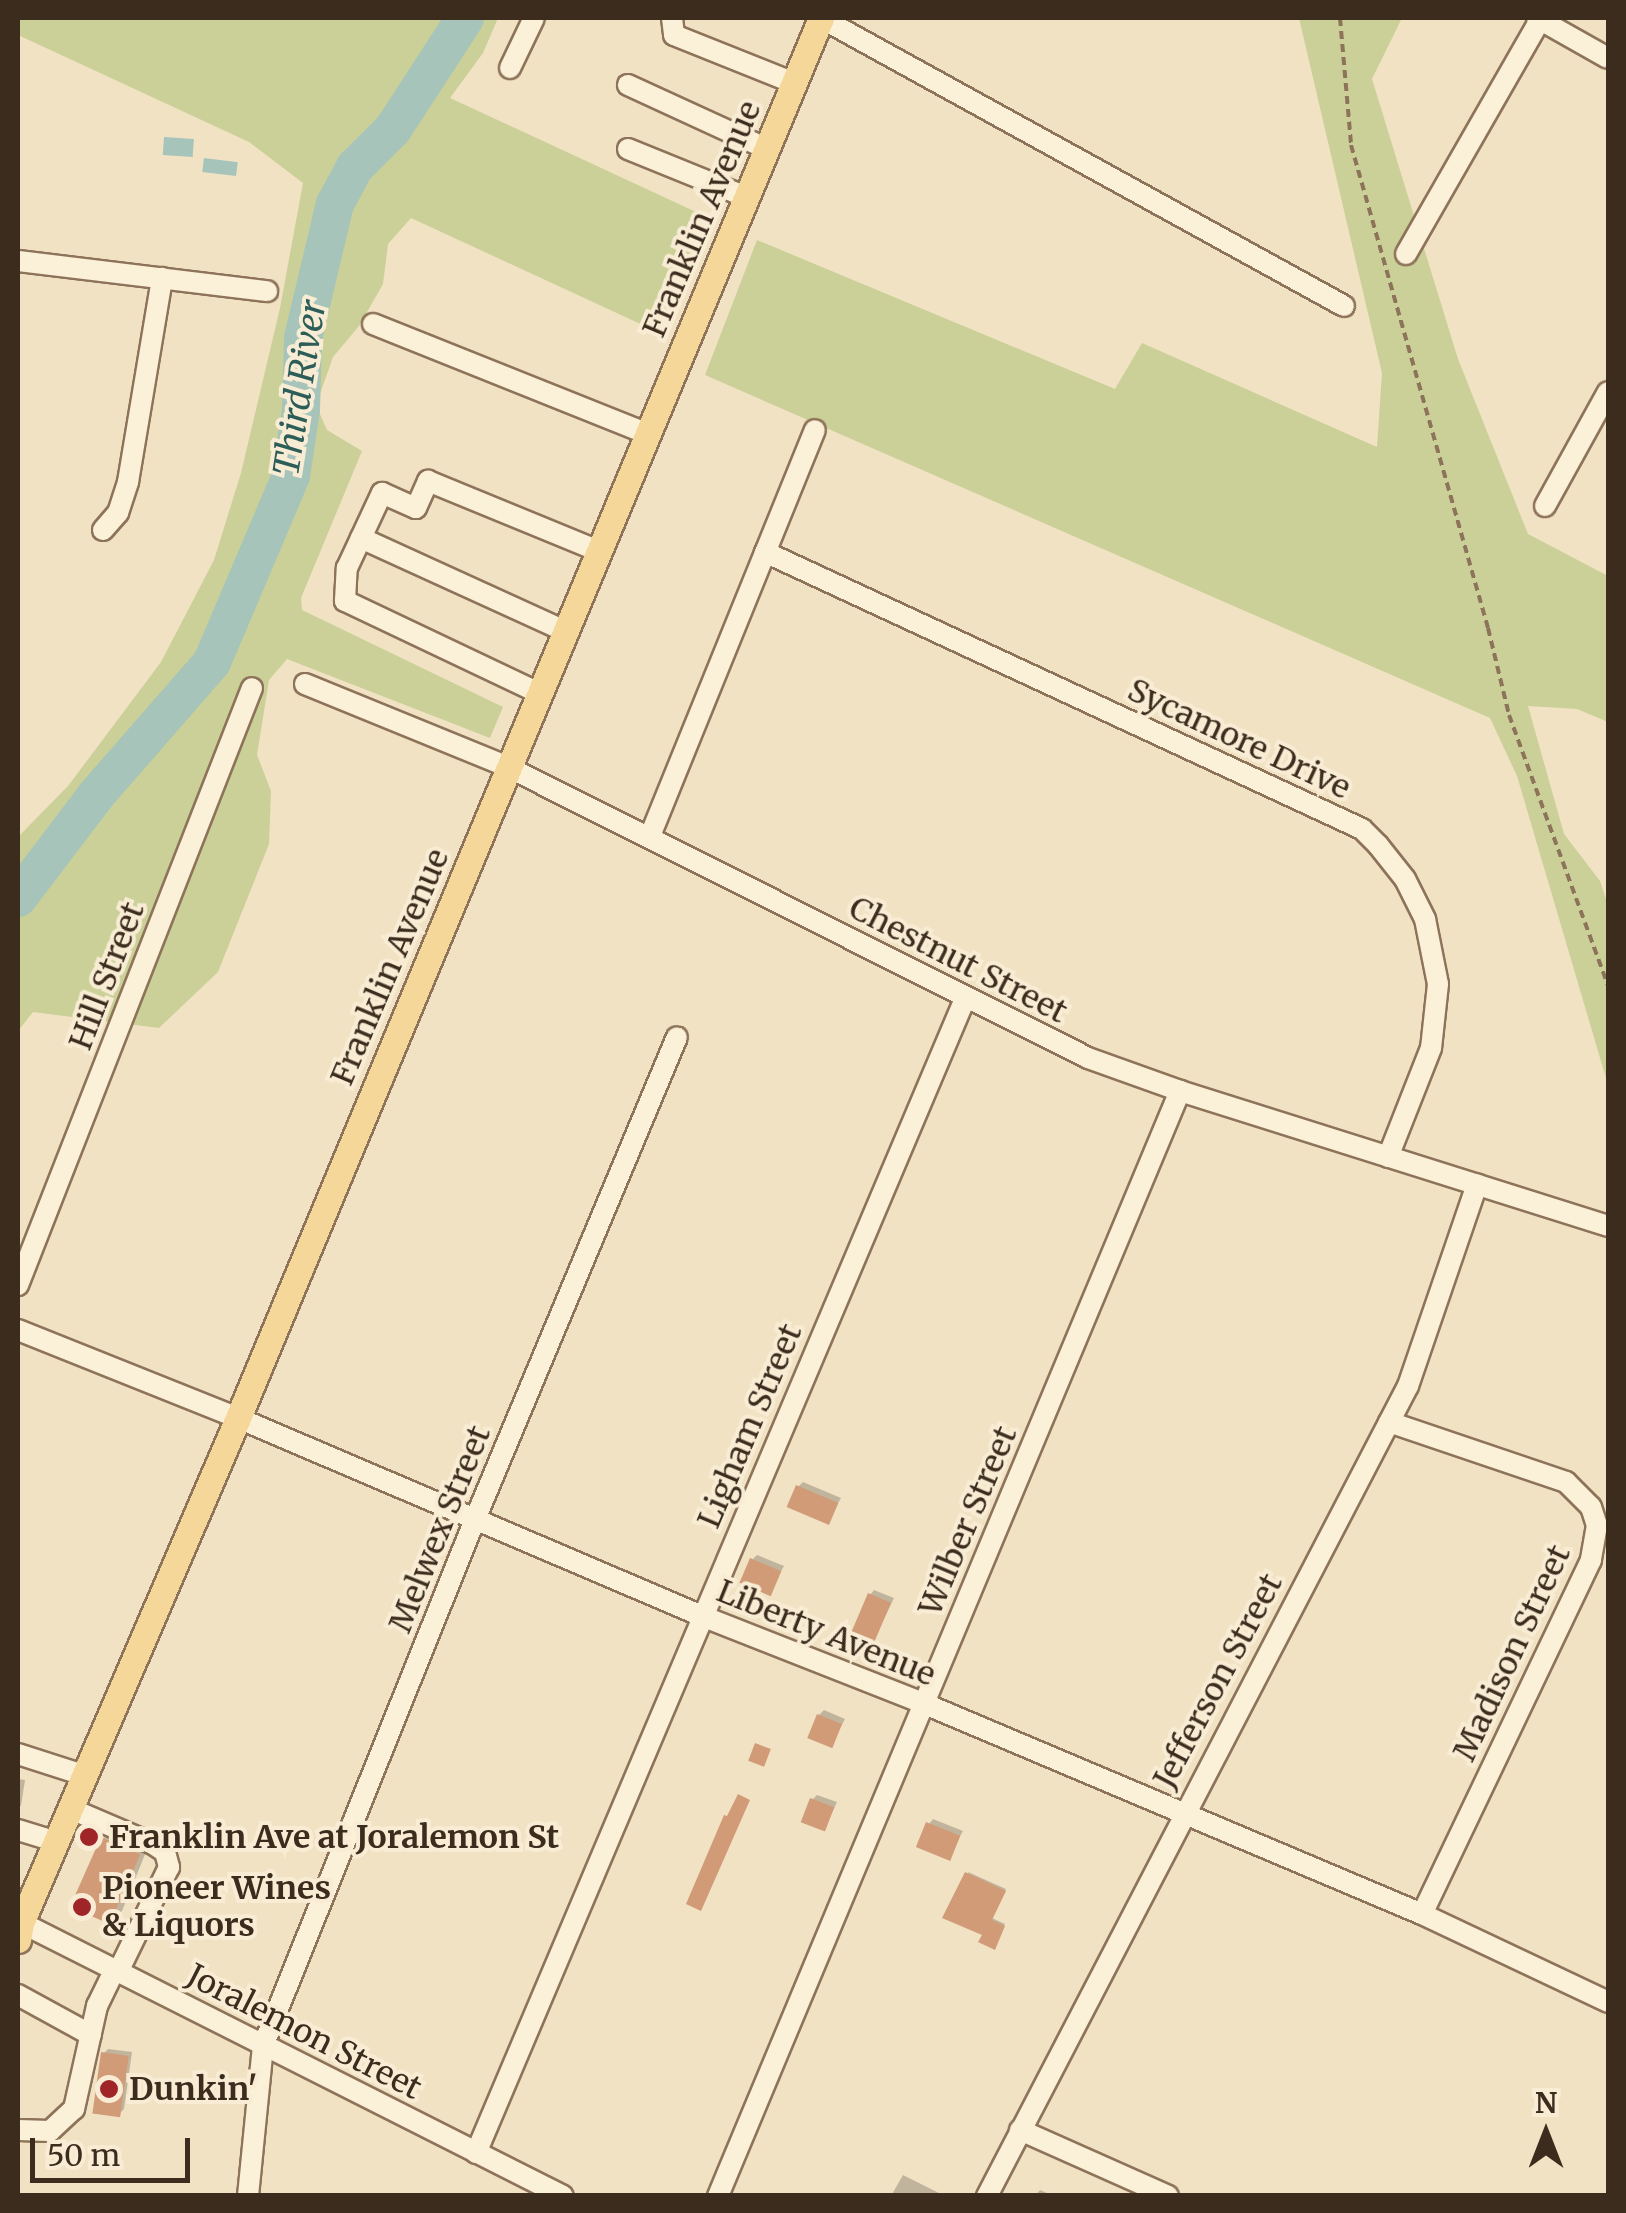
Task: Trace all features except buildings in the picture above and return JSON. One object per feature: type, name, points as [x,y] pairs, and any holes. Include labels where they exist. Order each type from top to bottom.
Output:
[{"type":"main road","name":"Franklin Avenue","points":[[19,1928],[238,1418],[821,18]]},
{"type":"street","points":[[510,68],[534,18]]},
{"type":"street","points":[[672,18],[674,35],[794,83]]},
{"type":"street","points":[[821,18],[1344,306]]},
{"type":"street","points":[[1406,254],[1539,18],[1608,58]]},
{"type":"street","points":[[628,85],[766,148]]},
{"type":"street","points":[[628,149],[746,197]]},
{"type":"street","points":[[18,261],[267,291]]},
{"type":"street","points":[[104,530],[118,514],[128,482],[162,278]]},
{"type":"street","points":[[373,324],[648,434]]},
{"type":"street","points":[[1545,506],[1608,392]]},
{"type":"street","points":[[650,836],[816,430]]},
{"type":"street","points":[[539,693],[344,602],[347,568],[382,493],[416,508],[428,480],[599,550]]},
{"type":"street","points":[[361,538],[565,631]]},
{"type":"street","name":"Sycamore Drive","points":[[765,552],[1362,830],[1378,845],[1405,879],[1425,919],[1438,984],[1430,1048],[1388,1157]]},
{"type":"street","name":"Chestnut Street","points":[[305,684],[508,767],[1088,1058],[1180,1092],[1608,1226]]},
{"type":"street","name":"Hill Street","points":[[18,1285],[252,688]]},
{"type":"street","name":"Ligham Street","points":[[476,2152],[965,999]]},
{"type":"street","name":"Melwex Street","points":[[248,2196],[263,2046],[476,1517],[676,1036]]},
{"type":"street","name":"Wilber Street","points":[[718,2196],[1180,1092]]},
{"type":"street","name":"Jefferson Street","points":[[988,2196],[1182,1814],[1408,1386],[1477,1185]]},
{"type":"street","name":"Liberty Avenue","points":[[18,1330],[238,1418],[702,1616],[925,1704],[1422,1914],[1608,2002]]},
{"type":"street","name":"Madison Street","points":[[1390,1422],[1566,1482],[1591,1508],[1597,1525],[1591,1560],[1422,1914]]},
{"type":"street","points":[[18,1754],[86,1776]]},
{"type":"street","points":[[18,2130],[50,2131],[74,2110],[97,2006],[169,1867],[165,1852],[152,1844],[71,1809]]},
{"type":"street","points":[[18,1830],[57,1842]]},
{"type":"street","name":"Joralemon Street","points":[[19,1928],[116,1971],[563,2196]]},
{"type":"street","points":[[18,1995],[90,2034]]},
{"type":"street","points":[[1020,2130],[1168,2196]]},
{"type":"street","points":[[516,2196],[518,2173]]},
{"type":"path","points":[[1340,18],[1351,145],[1509,714],[1608,986]]},
{"type":"green space","points":[[18,18],[498,18],[483,53],[450,98],[709,218],[660,333],[411,218],[388,244],[383,284],[359,326],[333,357],[316,405],[327,430],[362,451],[301,598],[302,610],[503,707],[490,738],[287,659],[269,680],[257,755],[271,791],[269,844],[218,972],[159,1028],[33,1012],[18,1031],[18,837],[68,786],[161,662],[214,560],[241,473],[280,308],[303,183],[249,142],[18,35]]},
{"type":"green space","points":[[1299,18],[1402,18],[1372,79],[1458,359],[1528,534],[1608,576],[1608,722],[1577,709],[1528,706],[1564,834],[1600,881],[1608,905],[1608,1085],[1517,776],[1490,718],[705,375],[757,240],[1115,389],[1142,343],[1377,447],[1382,373]]},
{"type":"water","points":[[164,137],[194,139],[193,157],[163,155]]},
{"type":"water","points":[[204,158],[238,162],[236,176],[202,172]]},
{"type":"waterway","name":"Third River","points":[[18,898],[97,794],[212,662],[291,476],[301,410],[303,338],[335,204],[355,167],[393,129],[465,18]]},
{"type":"place","name":"Franklin Ave at Joralemon St","points":[[89,1837]]},
{"type":"place","name":"Pioneer Wines & Liquors","points":[[82,1907]]},
{"type":"place","name":"Dunkin'","points":[[109,2089]]}]
